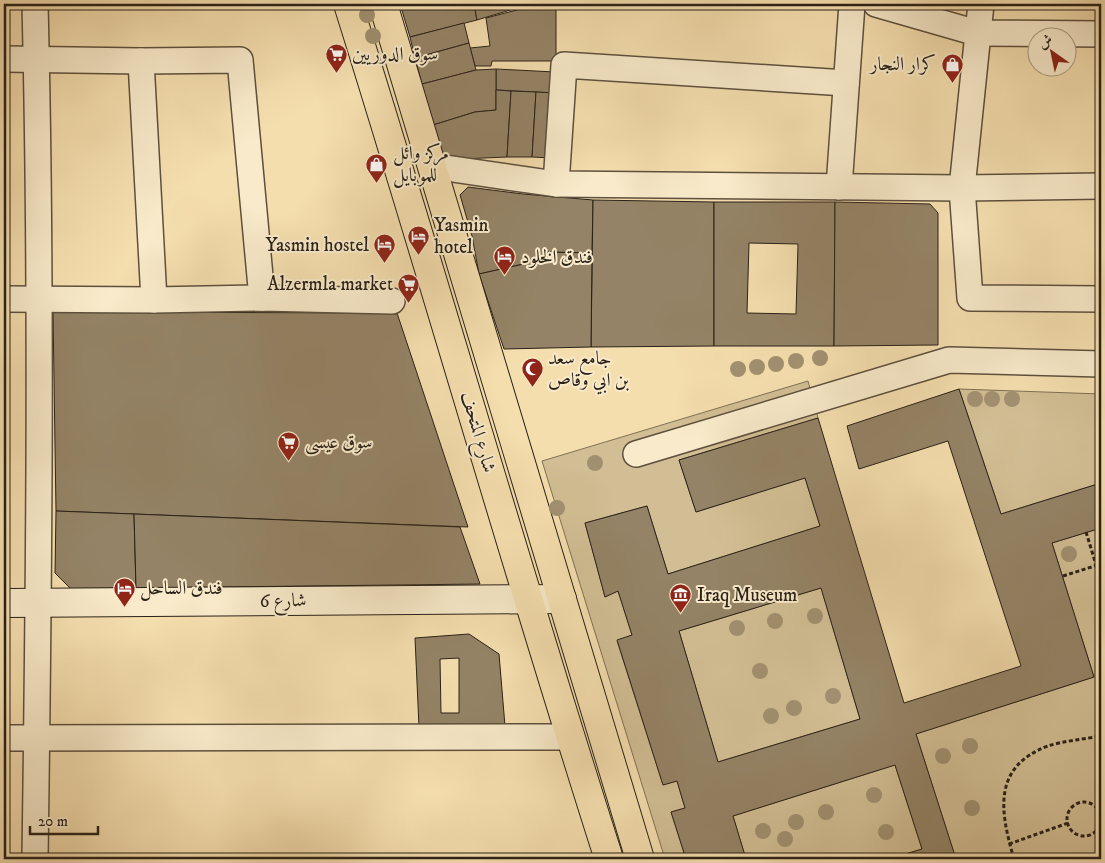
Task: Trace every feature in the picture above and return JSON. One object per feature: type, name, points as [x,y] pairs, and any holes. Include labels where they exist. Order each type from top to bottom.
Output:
[{"type":"main road","name":"شارع المتحف","points":[[348,4],[432,275],[527,599],[609,859]]},
{"type":"main road","name":"شارع المتحف","points":[[383,4],[640,859]]},
{"type":"street","points":[[35,4],[39,300],[35,859]]},
{"type":"street","points":[[839,187],[852,4]]},
{"type":"street","points":[[876,4],[977,34],[1101,34]]},
{"type":"street","points":[[981,4],[962,188],[970,298],[1101,300]]},
{"type":"street","points":[[4,58],[141,61],[240,60],[262,298]]},
{"type":"street","points":[[141,61],[154,300]]},
{"type":"street","points":[[556,184],[564,65],[846,83]]},
{"type":"street","points":[[432,166],[556,184],[962,188],[1101,186]]},
{"type":"street","points":[[4,299],[154,300],[262,298],[392,301]]},
{"type":"street","points":[[636,454],[949,360],[1101,364]]},
{"type":"street","name":"شارع 6","points":[[4,603],[562,599]]},
{"type":"street","points":[[4,738],[570,736]]},
{"type":"path","points":[[1086,532],[1101,581]]},
{"type":"path","points":[[1063,576],[1101,564]]},
{"type":"path","points":[[1014,859],[1009,844],[1003,810],[1004,790],[1010,776],[1020,761],[1049,746],[1101,736]]},
{"type":"path","points":[[1084,802],[1095,806],[1101,815],[1098,829],[1088,835],[1081,836],[1076,834],[1068,823],[1069,812],[1072,807],[1084,802]]},
{"type":"path","points":[[1009,844],[1068,823]]},
{"type":"shaded area","points":[[808,381],[818,418],[679,460],[696,512],[805,478],[820,526],[668,574],[647,506],[585,523],[605,597],[618,591],[632,635],[617,641],[663,785],[677,781],[685,808],[671,812],[686,859],[665,859],[542,461]]},
{"type":"shaded area","points":[[959,389],[1101,394],[1101,483],[1001,514]]},
{"type":"shaded area","points":[[1101,528],[1101,859],[956,859],[916,734],[1094,677],[1052,543]]},
{"type":"shaded area","points":[[821,588],[860,719],[718,762],[679,631]]},
{"type":"shaded area","points":[[895,765],[922,849],[889,859],[746,859],[733,816]]},
{"type":"building","points":[[400,4],[474,4],[477,20],[410,37]]},
{"type":"building","points":[[474,4],[530,4],[477,20]]},
{"type":"building","points":[[540,4],[556,4],[556,61],[492,61],[491,66],[475,66],[470,48],[490,46],[486,18]]},
{"type":"building","points":[[464,23],[469,43],[415,58],[410,37]]},
{"type":"building","points":[[469,43],[476,70],[422,84],[415,58]]},
{"type":"building","points":[[496,69],[555,72],[555,93],[496,90]]},
{"type":"building","points":[[496,69],[496,110],[475,112],[433,125],[422,84],[476,70]]},
{"type":"building","points":[[496,90],[511,91],[507,157],[460,159],[444,156],[433,125],[475,112],[496,110]]},
{"type":"building","points":[[511,91],[536,92],[532,157],[507,157]]},
{"type":"building","points":[[536,92],[555,93],[552,158],[532,157]]},
{"type":"building","points":[[468,187],[593,200],[592,253],[546,252],[546,259],[479,274],[472,236],[460,195]]},
{"type":"building","points":[[593,200],[714,202],[714,346],[591,347]]},
{"type":"building","points":[[714,202],[835,202],[834,346],[714,346]],"holes":[[[749,243],[798,244],[796,314],[747,313]]]},
{"type":"building","points":[[835,202],[930,204],[938,213],[938,345],[834,346]]},
{"type":"building","points":[[546,252],[592,253],[591,347],[504,349],[479,274],[546,259]]},
{"type":"building","points":[[53,312],[397,313],[468,527],[56,511]]},
{"type":"building","name":"Iraq Museum","points":[[959,389],[1001,514],[1101,483],[1101,528],[1052,543],[1094,677],[916,734],[956,859],[889,859],[922,849],[895,765],[733,816],[746,859],[686,859],[671,812],[685,808],[677,781],[663,785],[617,640],[632,635],[618,591],[605,597],[585,523],[647,506],[668,574],[820,526],[805,478],[696,512],[679,460],[818,418],[904,703],[1021,666],[948,441],[859,469],[847,426]],"holes":[[[821,588],[860,719],[718,762],[679,631]]]},
{"type":"building","points":[[56,511],[134,514],[136,588],[71,589],[55,573]]},
{"type":"building","points":[[134,514],[460,527],[480,584],[136,588]]},
{"type":"building","points":[[469,634],[499,654],[505,726],[419,727],[415,638]],"holes":[[[459,658],[459,713],[441,713],[440,659]]]},
{"type":"place","name":"سوق الدوريين","points":[[336,73]]},
{"type":"place","name":"كرار النجار","points":[[952,83]]},
{"type":"place","name":"مركز وائل للموبايل","points":[[377,183]]},
{"type":"place","name":"Yasmin hotel","points":[[418,255]]},
{"type":"place","name":"Yasmin hostel","points":[[385,264]]},
{"type":"place","name":"فندق الخلود","points":[[505,276]]},
{"type":"place","name":"Alzermla market","points":[[409,303]]},
{"type":"place","name":"جامع سعد بن ابي وقاص","points":[[532,388]]},
{"type":"place","name":"سوق عيسى","points":[[289,461]]},
{"type":"place","name":"فندق الساحل","points":[[124,607]]},
{"type":"place","name":"Iraq Museum","points":[[681,614]]}]
